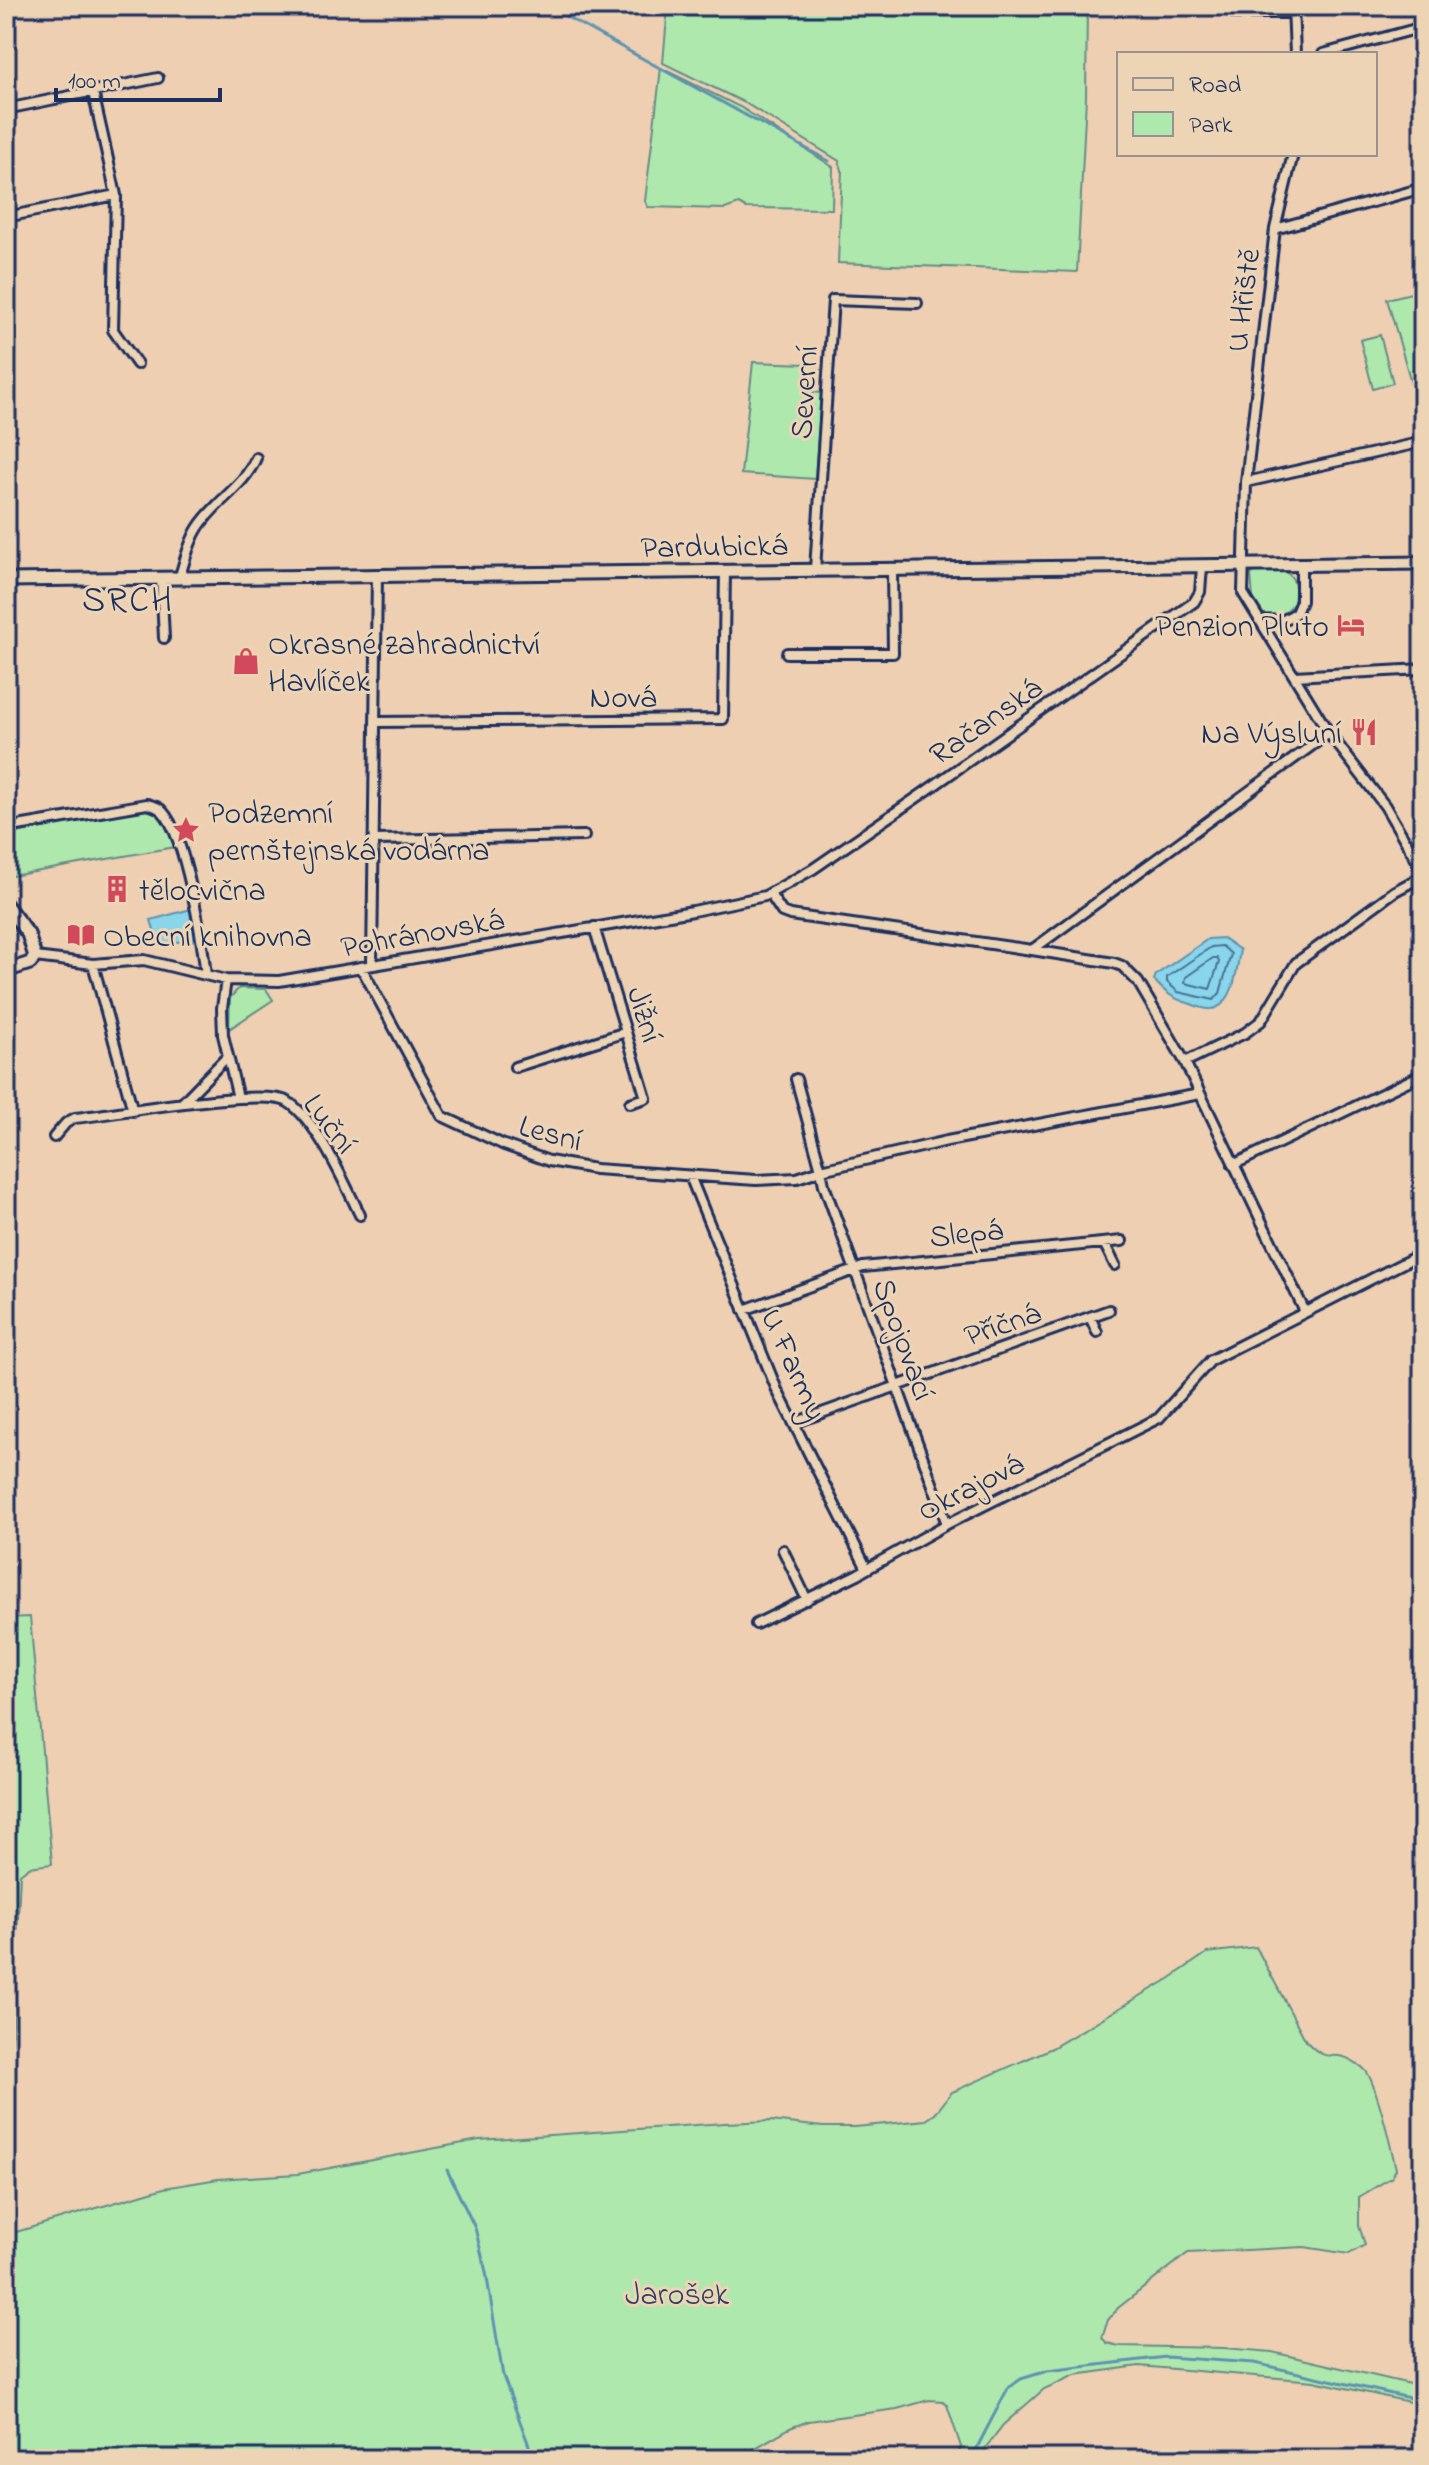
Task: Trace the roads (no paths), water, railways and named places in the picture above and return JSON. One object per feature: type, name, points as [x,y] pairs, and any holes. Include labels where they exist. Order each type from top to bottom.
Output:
[{"type":"street","points":[[1235,13],[1293,10],[1295,52]]},
{"type":"street","points":[[1330,52],[1423,27]]},
{"type":"street","points":[[6,109],[158,78]]},
{"type":"street","points":[[93,92],[116,195],[113,330],[137,364]]},
{"type":"street","points":[[1275,229],[1293,156]]},
{"type":"street","name":"U Hřiště","points":[[1243,566],[1246,482],[1275,229],[1423,188]]},
{"type":"street","points":[[6,217],[116,195]]},
{"type":"street","name":"Severní","points":[[815,569],[833,300],[917,303]]},
{"type":"street","points":[[1246,482],[1423,442]]},
{"type":"street","points":[[180,576],[199,526],[238,485],[256,458]]},
{"type":"street","name":"Pardubická","points":[[6,580],[1423,563]]},
{"type":"street","points":[[1259,620],[1282,621],[1296,613],[1301,601],[1301,565]]},
{"type":"street","points":[[1185,1062],[1245,1033],[1261,1021],[1296,963],[1423,873],[1385,806],[1329,733],[1244,597],[1243,566]]},
{"type":"street","name":"Račanská","points":[[770,894],[813,869],[922,794],[1194,602],[1200,592],[1202,567]]},
{"type":"street","points":[[787,653],[893,653],[892,570]]},
{"type":"street","name":"Nová","points":[[375,722],[723,719],[725,571]]},
{"type":"street","points":[[372,964],[377,574]]},
{"type":"street","points":[[161,577],[164,638]]},
{"type":"street","points":[[1294,676],[1423,669]]},
{"type":"street","points":[[1032,950],[1329,733]]},
{"type":"street","points":[[6,828],[147,804],[161,809],[170,821],[185,863],[206,975]]},
{"type":"street","points":[[375,840],[584,836]]},
{"type":"street","points":[[770,894],[782,912],[790,915],[1122,966],[1138,982],[1185,1062],[1305,1312]]},
{"type":"street","name":"Pohránovská","points":[[35,957],[93,964],[154,961],[226,980],[279,981],[737,903],[770,894]]},
{"type":"street","points":[[6,905],[28,934],[35,957],[30,963],[6,971]]},
{"type":"street","name":"Jižní","points":[[594,927],[646,1098],[630,1103]]},
{"type":"street","points":[[93,964],[133,1111]]},
{"type":"street","name":"Lesní","points":[[361,967],[442,1116],[504,1145],[549,1161],[595,1169],[756,1180],[797,1178],[947,1141],[1200,1094]]},
{"type":"street","points":[[226,980],[222,1023],[238,1098]]},
{"type":"street","points":[[515,1067],[626,1032]]},
{"type":"street","points":[[181,1104],[227,1057]]},
{"type":"street","points":[[1233,1165],[1423,1074]]},
{"type":"street","points":[[796,1079],[821,1170]]},
{"type":"street","name":"Luční","points":[[54,1137],[75,1118],[238,1098],[279,1099],[289,1103],[312,1127],[360,1215]]},
{"type":"street","name":"Spojovací","points":[[821,1170],[854,1270],[947,1524]]},
{"type":"street","name":"U Farmy","points":[[690,1176],[777,1390],[866,1567]]},
{"type":"street","name":"Slepá","points":[[744,1310],[863,1267],[1122,1241]]},
{"type":"street","points":[[1104,1243],[1115,1265]]},
{"type":"street","name":"Okrajová","points":[[756,1624],[1159,1418],[1211,1360],[1423,1253]]},
{"type":"street","name":"Příčná","points":[[794,1423],[1109,1310]]},
{"type":"street","name":"Příčná","points":[[1090,1317],[1097,1332]]},
{"type":"street","points":[[783,1550],[807,1600]]},
{"type":"water","points":[[191,909],[196,940],[158,944],[151,920]]},
{"type":"water","points":[[1223,938],[1240,950],[1231,991],[1216,1008],[1204,1008],[1180,1000],[1154,980],[1156,975],[1208,939]]},
{"type":"waterway","points":[[547,6],[829,161]]},
{"type":"waterway","points":[[447,2170],[475,2228],[486,2272],[503,2376],[534,2459]]},
{"type":"waterway","points":[[971,2459],[1008,2388],[1021,2379],[1047,2371],[1166,2357],[1254,2363],[1423,2401]]},
{"type":"place","name":"Penzion Pluto","points":[[1351,625]]},
{"type":"place","name":"Okrasné zahradnictví Havlíček","points":[[246,661]]},
{"type":"place","name":"Na Výsluní","points":[[1364,732]]},
{"type":"place","name":"Podzemní pernštejnská vodárna","points":[[186,830]]},
{"type":"place","name":"tělocvična","points":[[117,889]]},
{"type":"place","name":"Obecní knihovna","points":[[81,935]]},
{"type":"district","name":"SRCH","points":[[128,598]]},
{"type":"park label","name":"Jarošek","points":[[677,2293]]}]
